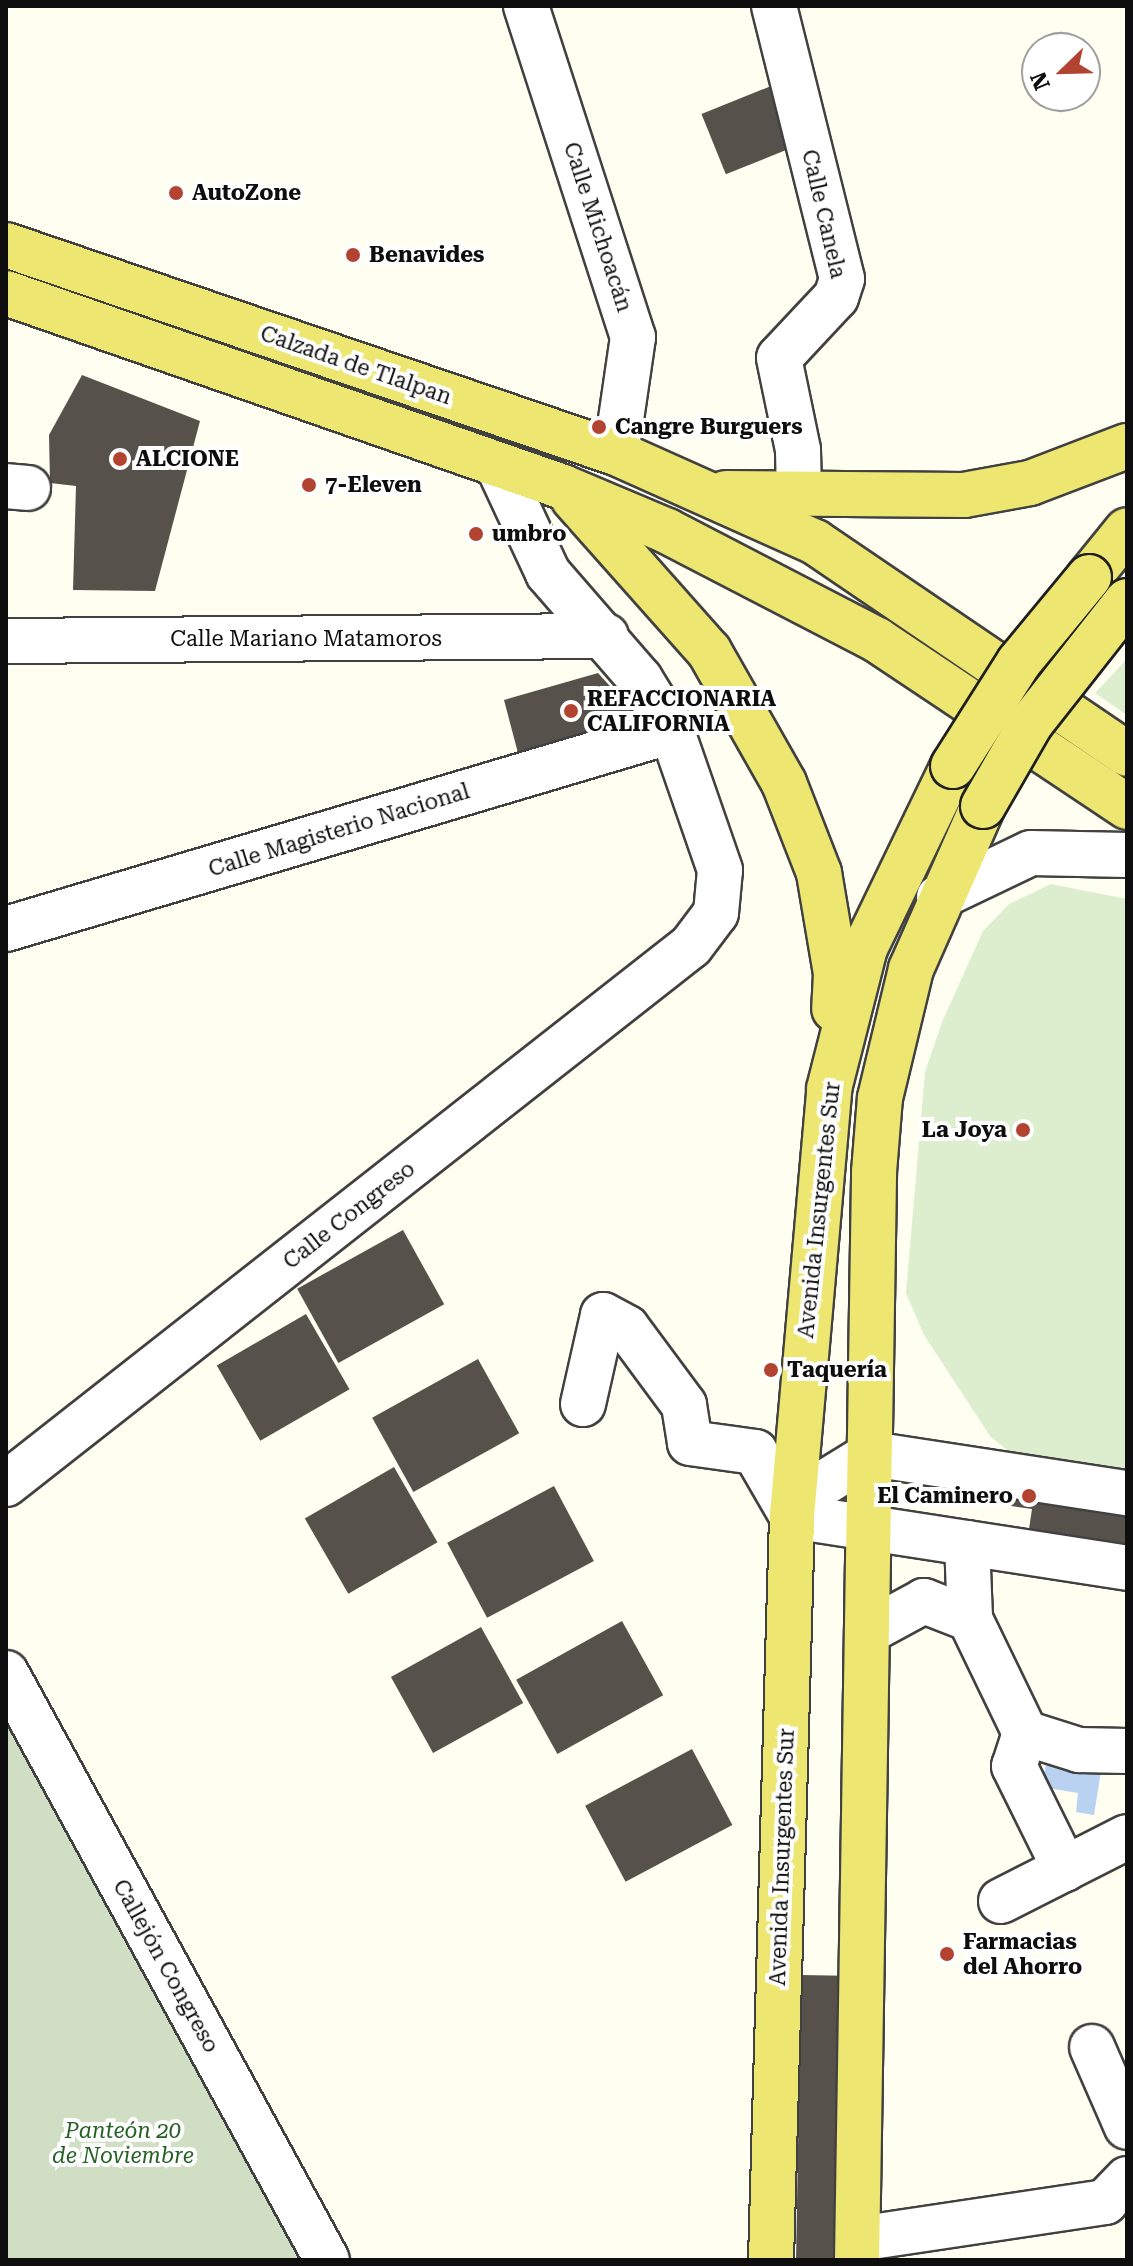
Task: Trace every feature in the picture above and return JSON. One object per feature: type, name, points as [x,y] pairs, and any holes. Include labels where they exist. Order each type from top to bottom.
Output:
[{"type":"main road","name":"Calzada de Tlalpan","points":[[6,245],[616,453],[815,542],[1127,754]]},
{"type":"main road","points":[[6,293],[563,487],[749,570],[877,640],[1127,807]]},
{"type":"main road","points":[[704,492],[964,495],[1030,483],[1127,446]]},
{"type":"main road","points":[[563,487],[709,651],[784,783],[819,873],[836,974],[829,1089]]},
{"type":"main road","name":"Avenida Insurgentes Sur","points":[[771,2260],[792,1516],[829,1089],[865,948],[953,766],[1019,662],[1127,530]]},
{"type":"main road","points":[[858,2249],[867,1632],[880,1098],[907,982],[939,897],[983,806],[1031,723],[1127,601]]},
{"type":"street","name":"Calle Michoacán","points":[[526,6],[633,337],[616,453]]},
{"type":"street","name":"Calle Canela","points":[[774,6],[842,279],[836,297],[779,358],[798,450],[799,495]]},
{"type":"street","name":"Calle Congreso","points":[[6,1484],[691,946],[716,913],[720,870],[672,731],[606,636],[548,573],[498,466]]},
{"type":"street","name":"Calle Mariano Matamoros","points":[[6,641],[606,636]]},
{"type":"street","name":"Calle Magisterio Nacional","points":[[6,929],[672,731]]},
{"type":"street","points":[[939,897],[1031,853],[1127,855]]},
{"type":"street","points":[[583,1404],[603,1315],[627,1328],[684,1405],[690,1443],[755,1452],[792,1516]]},
{"type":"street","points":[[792,1516],[816,1488],[871,1454],[1127,1493]]},
{"type":"street","points":[[792,1516],[1127,1568]]},
{"type":"street","points":[[967,1543],[965,1612],[1025,1733],[1014,1766],[1065,1869]]},
{"type":"street","points":[[867,1632],[924,1601],[965,1612]]},
{"type":"street","name":"Callejón Congreso","points":[[6,1673],[327,2260]]},
{"type":"street","points":[[1025,1733],[1079,1750],[1127,1751]]},
{"type":"street","points":[[1001,1901],[1127,1837]]},
{"type":"street","points":[[1092,2047],[1127,2127]]},
{"type":"street","points":[[858,2249],[1105,2202],[1127,2179]]},
{"type":"green space","points":[[1127,659],[1127,715],[1095,693]]},
{"type":"green space","name":"La Joya","points":[[1051,884],[1127,899],[1127,1477],[1023,1463],[990,1436],[924,1335],[906,1293],[925,1072],[942,1022],[983,931],[1009,904]]},
{"type":"green space","name":"Panteón 20 de Noviembre","points":[[6,1690],[317,2260],[6,2260]]},
{"type":"water","points":[[1046,1763],[1101,1771],[1094,1815],[1076,1812],[1078,1793],[1042,1787]]},
{"type":"building","points":[[771,86],[795,146],[726,174],[701,114]]},
{"type":"building","name":"ALCIONE","points":[[82,375],[200,421],[155,591],[73,590],[76,486],[50,483],[49,435]]},
{"type":"building","name":"REFACCIONARIA CALIFORNIA","points":[[598,673],[640,719],[518,753],[504,700]]},
{"type":"building","points":[[403,1230],[444,1304],[338,1363],[297,1289]]},
{"type":"building","points":[[306,1314],[350,1389],[260,1441],[217,1366]]},
{"type":"building","points":[[478,1359],[519,1433],[413,1492],[372,1418]]},
{"type":"building","points":[[935,1458],[1127,1487],[1127,1544],[1029,1529],[1032,1509],[930,1494]]},
{"type":"building","points":[[394,1467],[438,1542],[348,1594],[305,1518]]},
{"type":"building","points":[[554,1486],[594,1561],[487,1618],[447,1543]]},
{"type":"building","points":[[622,1621],[663,1695],[557,1754],[516,1680]]},
{"type":"building","points":[[481,1627],[523,1703],[433,1753],[391,1677]]},
{"type":"building","points":[[692,1749],[732,1825],[626,1882],[585,1806]]},
{"type":"building","points":[[801,1975],[844,1976],[839,2260],[796,2260]]},
{"type":"place","name":"AutoZone","points":[[176,193]]},
{"type":"place","name":"Benavides","points":[[353,255]]},
{"type":"place","name":"Cangre Burguers","points":[[599,427]]},
{"type":"place","name":"ALCIONE","points":[[120,459]]},
{"type":"place","name":"7-Eleven","points":[[309,485]]},
{"type":"place","name":"umbro","points":[[476,534]]},
{"type":"place","name":"REFACCIONARIA CALIFORNIA","points":[[571,711]]},
{"type":"place","name":"La Joya","points":[[1023,1130]]},
{"type":"place","name":"Taquería","points":[[771,1370]]},
{"type":"place","name":"El Caminero","points":[[1029,1496]]},
{"type":"place","name":"Farmacias del Ahorro","points":[[947,1954]]}]
